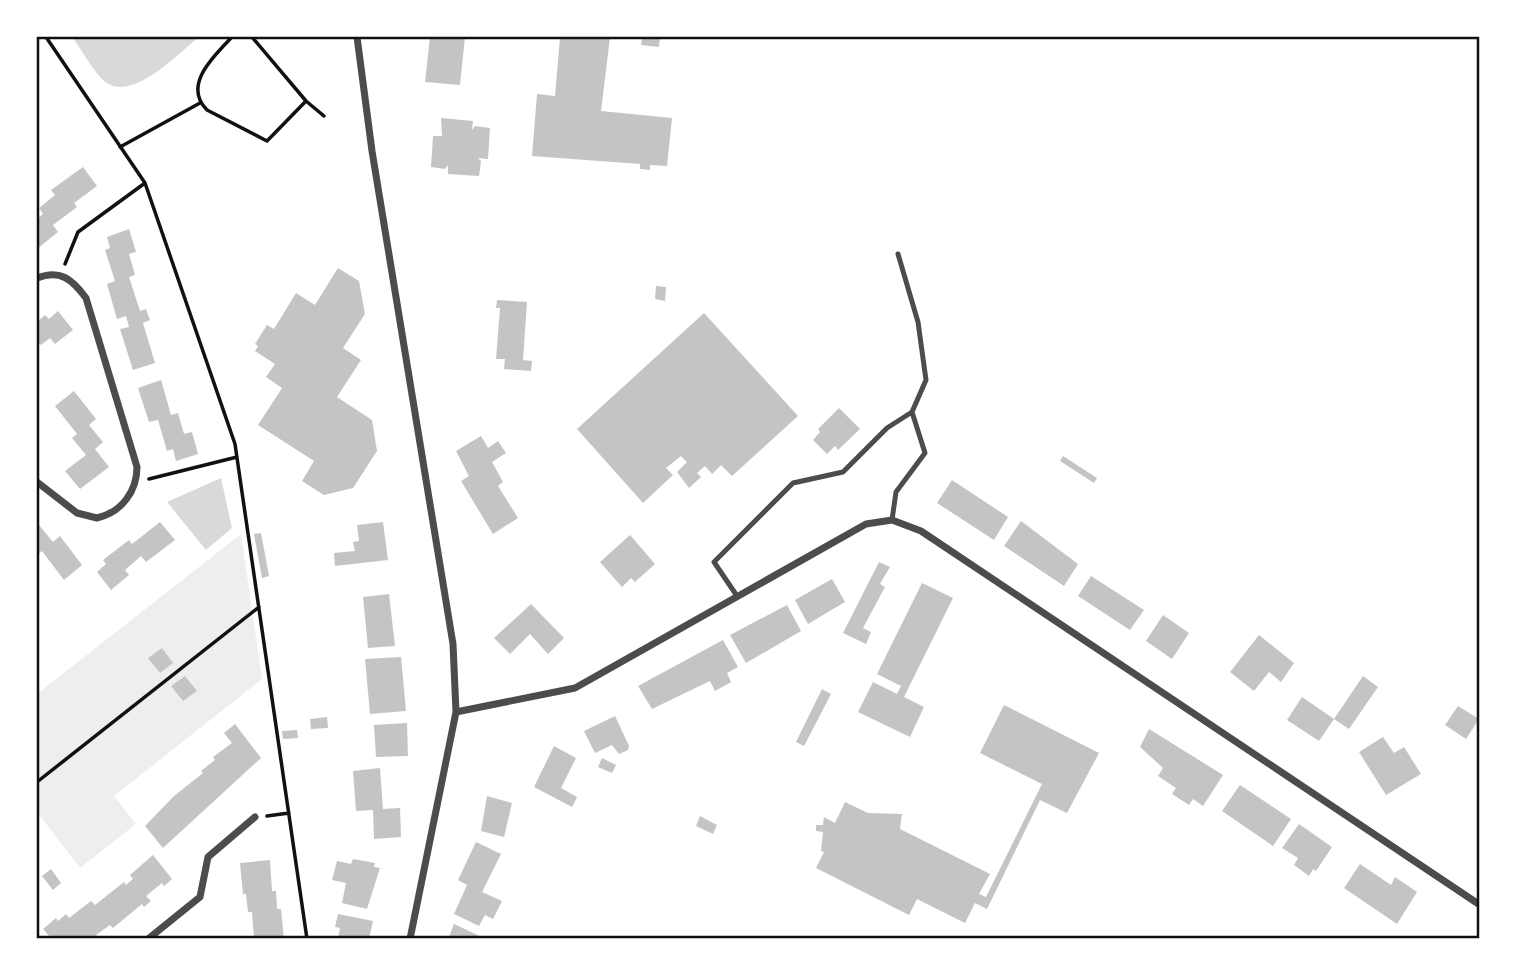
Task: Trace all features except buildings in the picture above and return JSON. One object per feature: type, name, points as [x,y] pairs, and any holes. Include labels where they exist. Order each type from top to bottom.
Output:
[{"type":"street","points":[[357,37],[374,165],[453,644],[456,712],[410,939]]},
{"type":"street","points":[[37,278],[61,274],[74,281],[86,298],[137,467],[137,482],[126,500],[97,518],[77,513],[37,482]]},
{"type":"street","points":[[456,712],[575,688],[866,524],[892,520],[921,531],[1480,905]]},
{"type":"street","points":[[148,939],[200,897],[208,857],[255,817]]},
{"type":"lane","points":[[737,596],[714,562],[793,482],[843,472],[887,428],[912,412],[926,380],[918,322],[898,254]]},
{"type":"lane","points":[[892,520],[896,492],[925,453],[912,412]]},
{"type":"path","points":[[46,37],[145,183],[188,304],[237,457],[307,939]]},
{"type":"path","points":[[232,37],[207,63],[198,80],[200,103],[207,110],[267,141],[306,101]]},
{"type":"path","points":[[252,37],[306,101],[324,116]]},
{"type":"path","points":[[120,146],[200,103]]},
{"type":"path","points":[[61,274],[78,232],[145,183]]},
{"type":"path","points":[[137,482],[237,457]]},
{"type":"path","points":[[37,782],[259,607]]},
{"type":"path","points":[[255,817],[289,813]]},
{"type":"shaded area","points":[[72,37],[199,37],[152,75],[125,87],[112,86],[101,78]]},
{"type":"shaded area","points":[[221,478],[232,528],[206,550],[167,502]]},
{"type":"shaded area","points":[[241,534],[262,679],[114,796],[136,824],[80,868],[37,812],[37,694]]}]
